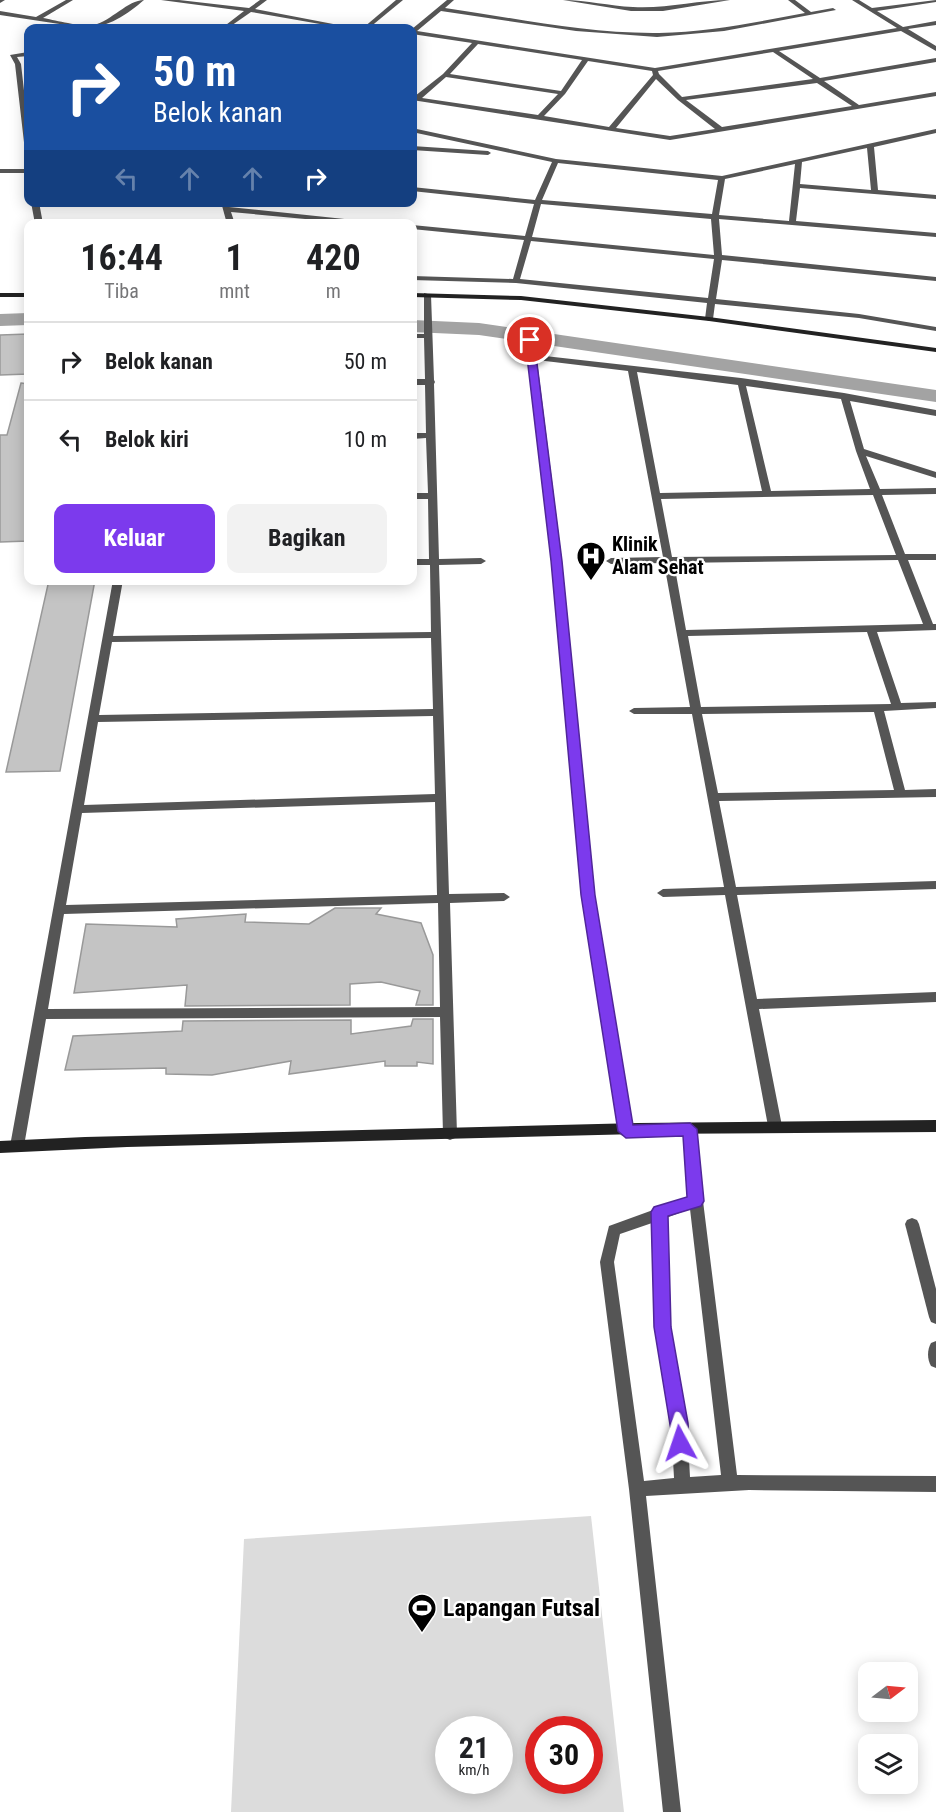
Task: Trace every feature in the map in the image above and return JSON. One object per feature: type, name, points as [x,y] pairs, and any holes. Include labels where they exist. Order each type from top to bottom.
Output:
[{"type":"street","points":[[37,19],[70,0]]},
{"type":"street","points":[[101,24],[141,0]]},
{"type":"street","points":[[164,0],[202,2],[319,24]]},
{"type":"street","points":[[230,24],[264,0]]},
{"type":"street","points":[[371,24],[400,0]]},
{"type":"street","points":[[417,29],[451,0]]},
{"type":"street","points":[[566,0],[631,9],[663,9],[727,0]]},
{"type":"street","points":[[791,0],[810,14]]},
{"type":"street","points":[[855,0],[906,28],[936,49]]},
{"type":"street","points":[[871,10],[936,0]]},
{"type":"street","points":[[440,9],[613,33],[656,35],[684,34],[833,10]]},
{"type":"street","points":[[0,13],[69,24]]},
{"type":"street","points":[[417,33],[587,58],[656,72],[936,23]]},
{"type":"street","points":[[417,97],[446,75],[476,42]]},
{"type":"street","points":[[775,51],[815,81],[859,108]]},
{"type":"street","points":[[24,54],[13,55],[18,64],[24,109]]},
{"type":"street","points":[[539,118],[563,93],[587,58]]},
{"type":"street","points":[[681,99],[815,81],[936,60]]},
{"type":"street","points":[[656,72],[681,99],[721,130]]},
{"type":"street","points":[[610,130],[656,72]]},
{"type":"street","points":[[446,75],[563,93]]},
{"type":"street","points":[[417,98],[670,138],[936,94]]},
{"type":"street","points":[[417,131],[556,161],[722,178],[936,130]]},
{"type":"street","points":[[870,144],[875,192]]},
{"type":"street","points":[[417,148],[528,156]]},
{"type":"street","points":[[516,281],[538,202],[556,161]]},
{"type":"street","points":[[792,222],[798,161]]},
{"type":"street","points":[[0,171],[24,171]]},
{"type":"street","points":[[709,319],[714,301],[718,259],[715,216],[722,178]]},
{"type":"street","points":[[797,186],[936,197]]},
{"type":"street","points":[[417,190],[538,202],[936,235]]},
{"type":"street","points":[[234,207],[343,219]]},
{"type":"street","points":[[417,229],[529,238],[718,259],[936,279]]},
{"type":"street","points":[[890,274],[936,283]]},
{"type":"street","points":[[417,278],[516,281],[859,316],[936,329]]},
{"type":"street","points":[[0,295],[24,295]]},
{"type":"street","points":[[417,295],[521,298],[709,319],[936,350]]},
{"type":"street","points":[[427,295],[450,1134]]},
{"type":"street","points":[[417,334],[428,330]]},
{"type":"street","points":[[530,340],[557,561],[588,895],[626,1131]]},
{"type":"street","points":[[532,357],[741,381],[844,396],[936,413]]},
{"type":"street","points":[[632,369],[775,1126]]},
{"type":"street","points":[[741,381],[767,494]]},
{"type":"street","points":[[417,382],[431,382]]},
{"type":"street","points":[[682,633],[932,627],[901,557],[876,492],[844,396]]},
{"type":"street","points":[[417,436],[432,435]]},
{"type":"street","points":[[861,451],[936,475]]},
{"type":"street","points":[[656,496],[936,491]]},
{"type":"street","points":[[417,496],[434,496]]},
{"type":"street","points":[[611,561],[936,557]]},
{"type":"street","points":[[417,562],[481,561]]},
{"type":"street","points":[[16,1146],[117,585]]},
{"type":"street","points":[[871,628],[897,706]]},
{"type":"street","points":[[107,639],[437,635]]},
{"type":"street","points":[[634,711],[878,708],[936,705]]},
{"type":"street","points":[[878,708],[901,794]]},
{"type":"street","points":[[93,719],[439,712]]},
{"type":"street","points":[[713,797],[936,793]]},
{"type":"street","points":[[77,809],[442,798]]},
{"type":"street","points":[[663,893],[936,885]]},
{"type":"street","points":[[58,910],[504,897]]},
{"type":"street","points":[[752,1004],[936,996]]},
{"type":"street","points":[[40,1014],[447,1012]]},
{"type":"street","points":[[0,1147],[528,1130],[626,1131],[775,1126],[936,1126]]},
{"type":"street","points":[[690,1129],[696,1201],[730,1480]]},
{"type":"street","points":[[672,1812],[637,1489],[607,1262],[614,1230],[659,1212],[696,1201]]},
{"type":"street","points":[[659,1212],[662,1327],[679,1423],[682,1483]]},
{"type":"street","points":[[912,1224],[936,1317]]},
{"type":"street","points":[[936,1348],[936,1361]]},
{"type":"street","points":[[637,1489],[730,1480],[936,1484]]},
{"type":"shaded area","name":"Lapangan Futsal","points":[[591,1516],[624,1812],[231,1812],[244,1539]]},
{"type":"building","points":[[24,334],[24,374],[0,375],[0,335]]},
{"type":"building","points":[[21,383],[24,383],[24,541],[0,542],[0,435],[7,435]]},
{"type":"building","points":[[48,585],[94,585],[60,771],[6,772]]},
{"type":"building","points":[[335,908],[381,908],[376,914],[421,923],[433,955],[433,1005],[416,1005],[420,991],[381,982],[350,984],[350,1005],[185,1006],[187,985],[74,993],[86,924],[177,927],[176,919],[246,914],[245,922],[309,924]]},
{"type":"building","points":[[413,1019],[433,1019],[433,1064],[417,1062],[417,1066],[385,1066],[385,1061],[289,1074],[291,1061],[212,1075],[166,1074],[166,1068],[65,1070],[73,1036],[182,1031],[183,1021],[351,1020],[351,1034],[411,1026]]},
{"type":"waterway","points":[[0,320],[24,319]]},
{"type":"waterway","points":[[417,326],[479,329],[936,396]]},
{"type":"place","name":"Klinik Alam Sehat","points":[[591,582]]},
{"type":"place","name":"Lapangan Futsal","points":[[422,1634]]},
{"type":"route","points":[[530,340],[557,561],[588,895],[626,1131],[690,1129],[696,1201],[659,1212],[662,1327],[679,1423],[680,1443]]}]
